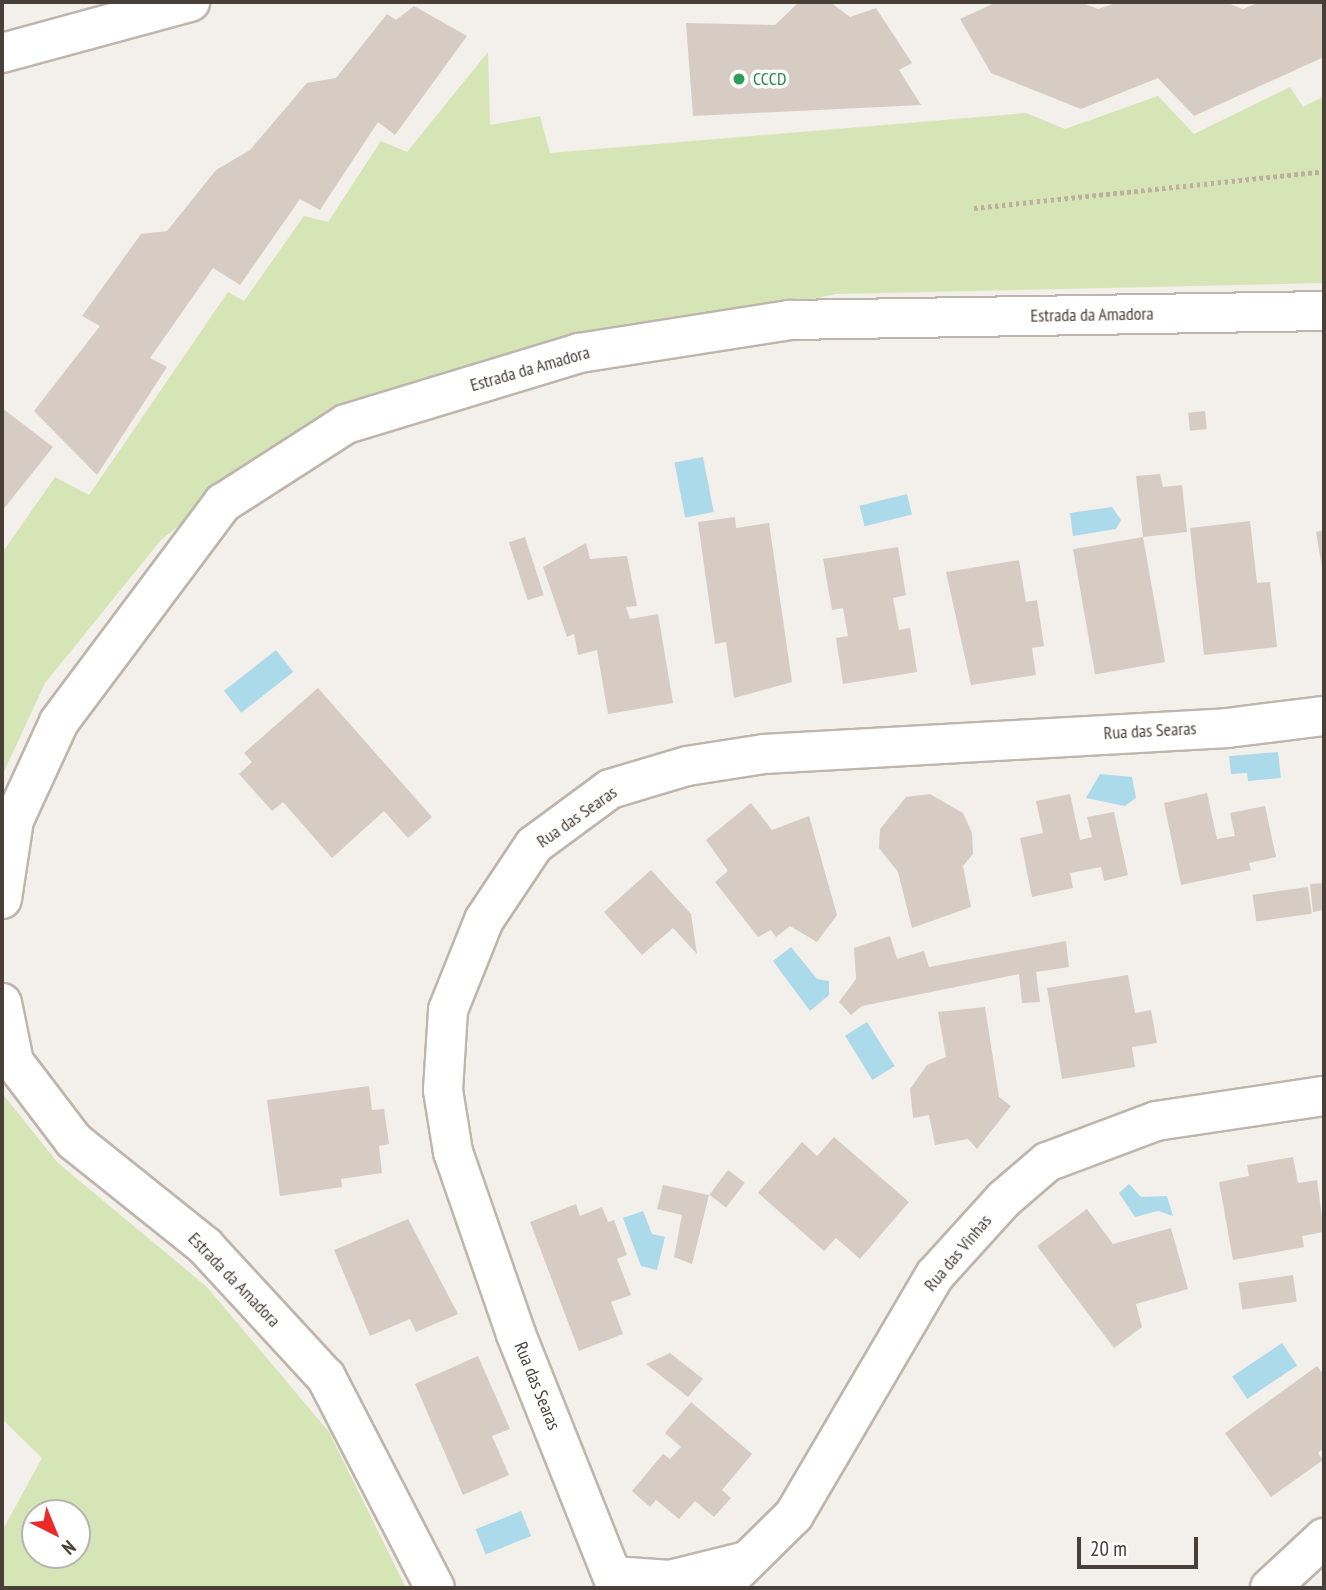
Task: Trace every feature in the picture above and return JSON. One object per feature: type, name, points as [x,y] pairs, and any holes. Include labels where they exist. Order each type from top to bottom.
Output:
[{"type":"street","points":[[2,53],[190,2]]},
{"type":"street","name":"Estrada da Amadora","points":[[2,900],[14,820],[60,722],[223,503],[346,424],[579,353],[789,320],[1324,310]]},
{"type":"street","name":"Rua das Searas","points":[[615,1582],[502,1295],[453,1152],[443,1090],[448,1010],[484,920],[534,845],[610,789],[687,766],[844,748],[1227,727],[1324,716]]},
{"type":"street","name":"Estrada da Amadora","points":[[2,1003],[14,1062],[74,1141],[205,1246],[326,1377],[435,1588]]},
{"type":"street","name":"Rua das Vinhas","points":[[720,1588],[755,1559],[794,1515],[935,1275],[1004,1199],[1047,1162],[1156,1121],[1324,1096]]},
{"type":"street","points":[[1270,1588],[1324,1538]]},
{"type":"street","points":[[615,1582],[670,1580],[755,1559]]},
{"type":"path","points":[[974,208],[1324,171]]},
{"type":"green space","points":[[488,52],[490,125],[540,116],[550,153],[1026,113],[1065,129],[1158,96],[1194,134],[1290,87],[1303,107],[1324,96],[1324,283],[836,294],[413,381],[302,426],[161,540],[45,683],[2,776],[2,553],[55,477],[89,495],[228,292],[244,301],[304,216],[328,222],[381,141],[407,152]]},
{"type":"green space","points":[[2,1093],[58,1163],[207,1287],[329,1432],[406,1588],[2,1588],[2,1531],[42,1458],[2,1419]]},
{"type":"water","points":[[703,457],[714,512],[685,518],[675,463]]},
{"type":"water","points":[[907,494],[912,514],[865,526],[859,506]]},
{"type":"water","points":[[1112,507],[1121,520],[1116,529],[1073,536],[1070,513]]},
{"type":"water","points":[[276,650],[293,672],[241,713],[224,691]]},
{"type":"water","points":[[1278,752],[1281,778],[1248,781],[1247,773],[1231,774],[1229,756]]},
{"type":"water","points":[[1100,774],[1132,777],[1136,798],[1125,806],[1086,798]]},
{"type":"water","points":[[791,947],[817,979],[829,981],[829,995],[810,1011],[773,961]]},
{"type":"water","points":[[867,1022],[895,1066],[873,1080],[845,1036]]},
{"type":"water","points":[[1129,1184],[1141,1197],[1167,1196],[1173,1216],[1158,1211],[1135,1217],[1119,1193]]},
{"type":"water","points":[[643,1211],[652,1234],[665,1237],[657,1270],[641,1266],[623,1218]]},
{"type":"water","points":[[1282,1343],[1297,1365],[1247,1399],[1232,1377]]},
{"type":"water","points":[[521,1511],[531,1536],[486,1554],[476,1529]]},
{"type":"building","points":[[799,2],[830,2],[850,17],[876,8],[912,63],[899,70],[921,105],[693,116],[686,23],[775,25]]},
{"type":"building","points":[[997,2],[1080,2],[1098,9],[1119,2],[1225,2],[1243,9],[1260,2],[1324,2],[1324,57],[1194,116],[1158,78],[1081,109],[991,73],[960,19]]},
{"type":"building","points":[[414,6],[467,36],[395,135],[378,122],[320,210],[300,199],[240,285],[213,268],[150,358],[167,367],[97,475],[34,411],[100,326],[82,316],[141,234],[167,231],[216,170],[250,150],[307,83],[336,78],[387,14],[396,20]]},
{"type":"building","points":[[2,408],[53,447],[2,511]]},
{"type":"building","points":[[1205,411],[1207,429],[1190,431],[1188,413]]},
{"type":"building","points":[[1160,474],[1163,487],[1182,485],[1187,532],[1143,537],[1136,476]]},
{"type":"building","points":[[735,517],[736,528],[769,523],[792,682],[734,698],[726,642],[715,644],[698,522]]},
{"type":"building","points":[[1250,521],[1257,583],[1270,582],[1277,647],[1204,655],[1190,528]]},
{"type":"building","points":[[1324,530],[1324,573],[1323,573],[1316,532]]},
{"type":"building","points":[[525,537],[544,595],[528,600],[509,542]]},
{"type":"building","points":[[1143,537],[1165,662],[1095,674],[1073,549]]},
{"type":"building","points":[[586,543],[590,559],[627,556],[637,606],[626,607],[630,619],[658,614],[673,703],[608,714],[597,650],[578,655],[574,634],[567,637],[543,567]]},
{"type":"building","points":[[898,547],[906,595],[893,598],[899,630],[910,628],[917,672],[843,684],[836,638],[848,636],[843,608],[832,610],[823,559]]},
{"type":"building","points":[[1019,560],[1026,602],[1037,600],[1044,646],[1032,648],[1036,675],[971,685],[946,572]]},
{"type":"building","points":[[318,688],[432,817],[408,838],[384,811],[332,858],[283,802],[272,811],[239,774],[252,762],[244,753]]},
{"type":"building","points":[[1207,793],[1217,839],[1235,836],[1230,813],[1265,806],[1276,857],[1249,863],[1251,870],[1181,885],[1164,803]]},
{"type":"building","points":[[930,794],[963,813],[972,833],[973,854],[963,866],[971,907],[912,928],[898,872],[879,848],[880,829],[906,797]]},
{"type":"building","points":[[1070,794],[1080,840],[1092,837],[1087,817],[1114,812],[1128,875],[1104,881],[1101,867],[1070,873],[1073,888],[1032,897],[1020,838],[1043,833],[1036,801]]},
{"type":"building","points":[[751,803],[772,830],[809,816],[837,915],[817,942],[790,926],[776,937],[771,930],[758,937],[715,882],[728,871],[706,840]]},
{"type":"building","points":[[651,870],[691,914],[697,954],[673,928],[642,955],[604,912]]},
{"type":"building","points":[[1324,883],[1324,910],[1313,912],[1310,884]]},
{"type":"building","points":[[1308,887],[1312,914],[1256,922],[1253,895]]},
{"type":"building","points":[[890,936],[897,959],[924,951],[929,967],[1066,941],[1069,967],[1036,972],[1040,1002],[1022,1003],[1019,974],[862,1006],[851,1015],[839,1002],[856,979],[854,948]]},
{"type":"building","points":[[1128,975],[1135,1013],[1151,1010],[1157,1043],[1132,1047],[1135,1067],[1062,1079],[1047,988]]},
{"type":"building","points":[[985,1007],[999,1097],[1011,1106],[977,1149],[968,1139],[935,1145],[929,1115],[913,1118],[910,1089],[927,1065],[946,1057],[938,1012]]},
{"type":"building","points":[[369,1086],[372,1110],[384,1109],[389,1144],[379,1146],[382,1173],[341,1179],[342,1187],[280,1196],[267,1100]]},
{"type":"building","points":[[834,1137],[909,1202],[860,1259],[836,1238],[824,1251],[758,1193],[802,1142],[817,1156]]},
{"type":"building","points":[[1293,1157],[1298,1183],[1317,1180],[1324,1232],[1302,1236],[1304,1247],[1233,1260],[1219,1182],[1249,1176],[1247,1165]]},
{"type":"building","points":[[728,1170],[745,1183],[726,1207],[709,1195]]},
{"type":"building","points":[[663,1185],[709,1195],[692,1264],[674,1257],[682,1215],[657,1209]]},
{"type":"building","points":[[576,1204],[580,1216],[602,1207],[608,1222],[614,1220],[627,1255],[617,1259],[631,1295],[611,1302],[623,1334],[579,1351],[530,1222]]},
{"type":"building","points":[[1087,1209],[1113,1244],[1171,1228],[1188,1289],[1136,1304],[1142,1327],[1114,1348],[1037,1246]]},
{"type":"building","points":[[408,1219],[458,1314],[416,1332],[410,1319],[370,1336],[334,1250]]},
{"type":"building","points":[[1293,1275],[1297,1302],[1242,1309],[1239,1283]]},
{"type":"building","points":[[670,1353],[703,1379],[688,1397],[646,1364]]},
{"type":"building","points":[[478,1356],[510,1429],[492,1436],[509,1475],[463,1495],[415,1384]]},
{"type":"building","points":[[1317,1366],[1324,1375],[1324,1448],[1318,1453],[1323,1460],[1271,1497],[1225,1433]]},
{"type":"building","points":[[691,1402],[752,1454],[722,1490],[731,1498],[714,1517],[695,1501],[679,1519],[656,1500],[650,1507],[632,1491],[663,1454],[670,1459],[681,1447],[665,1433]]},
{"type":"place","name":"CCCD","points":[[739,79]]}]
